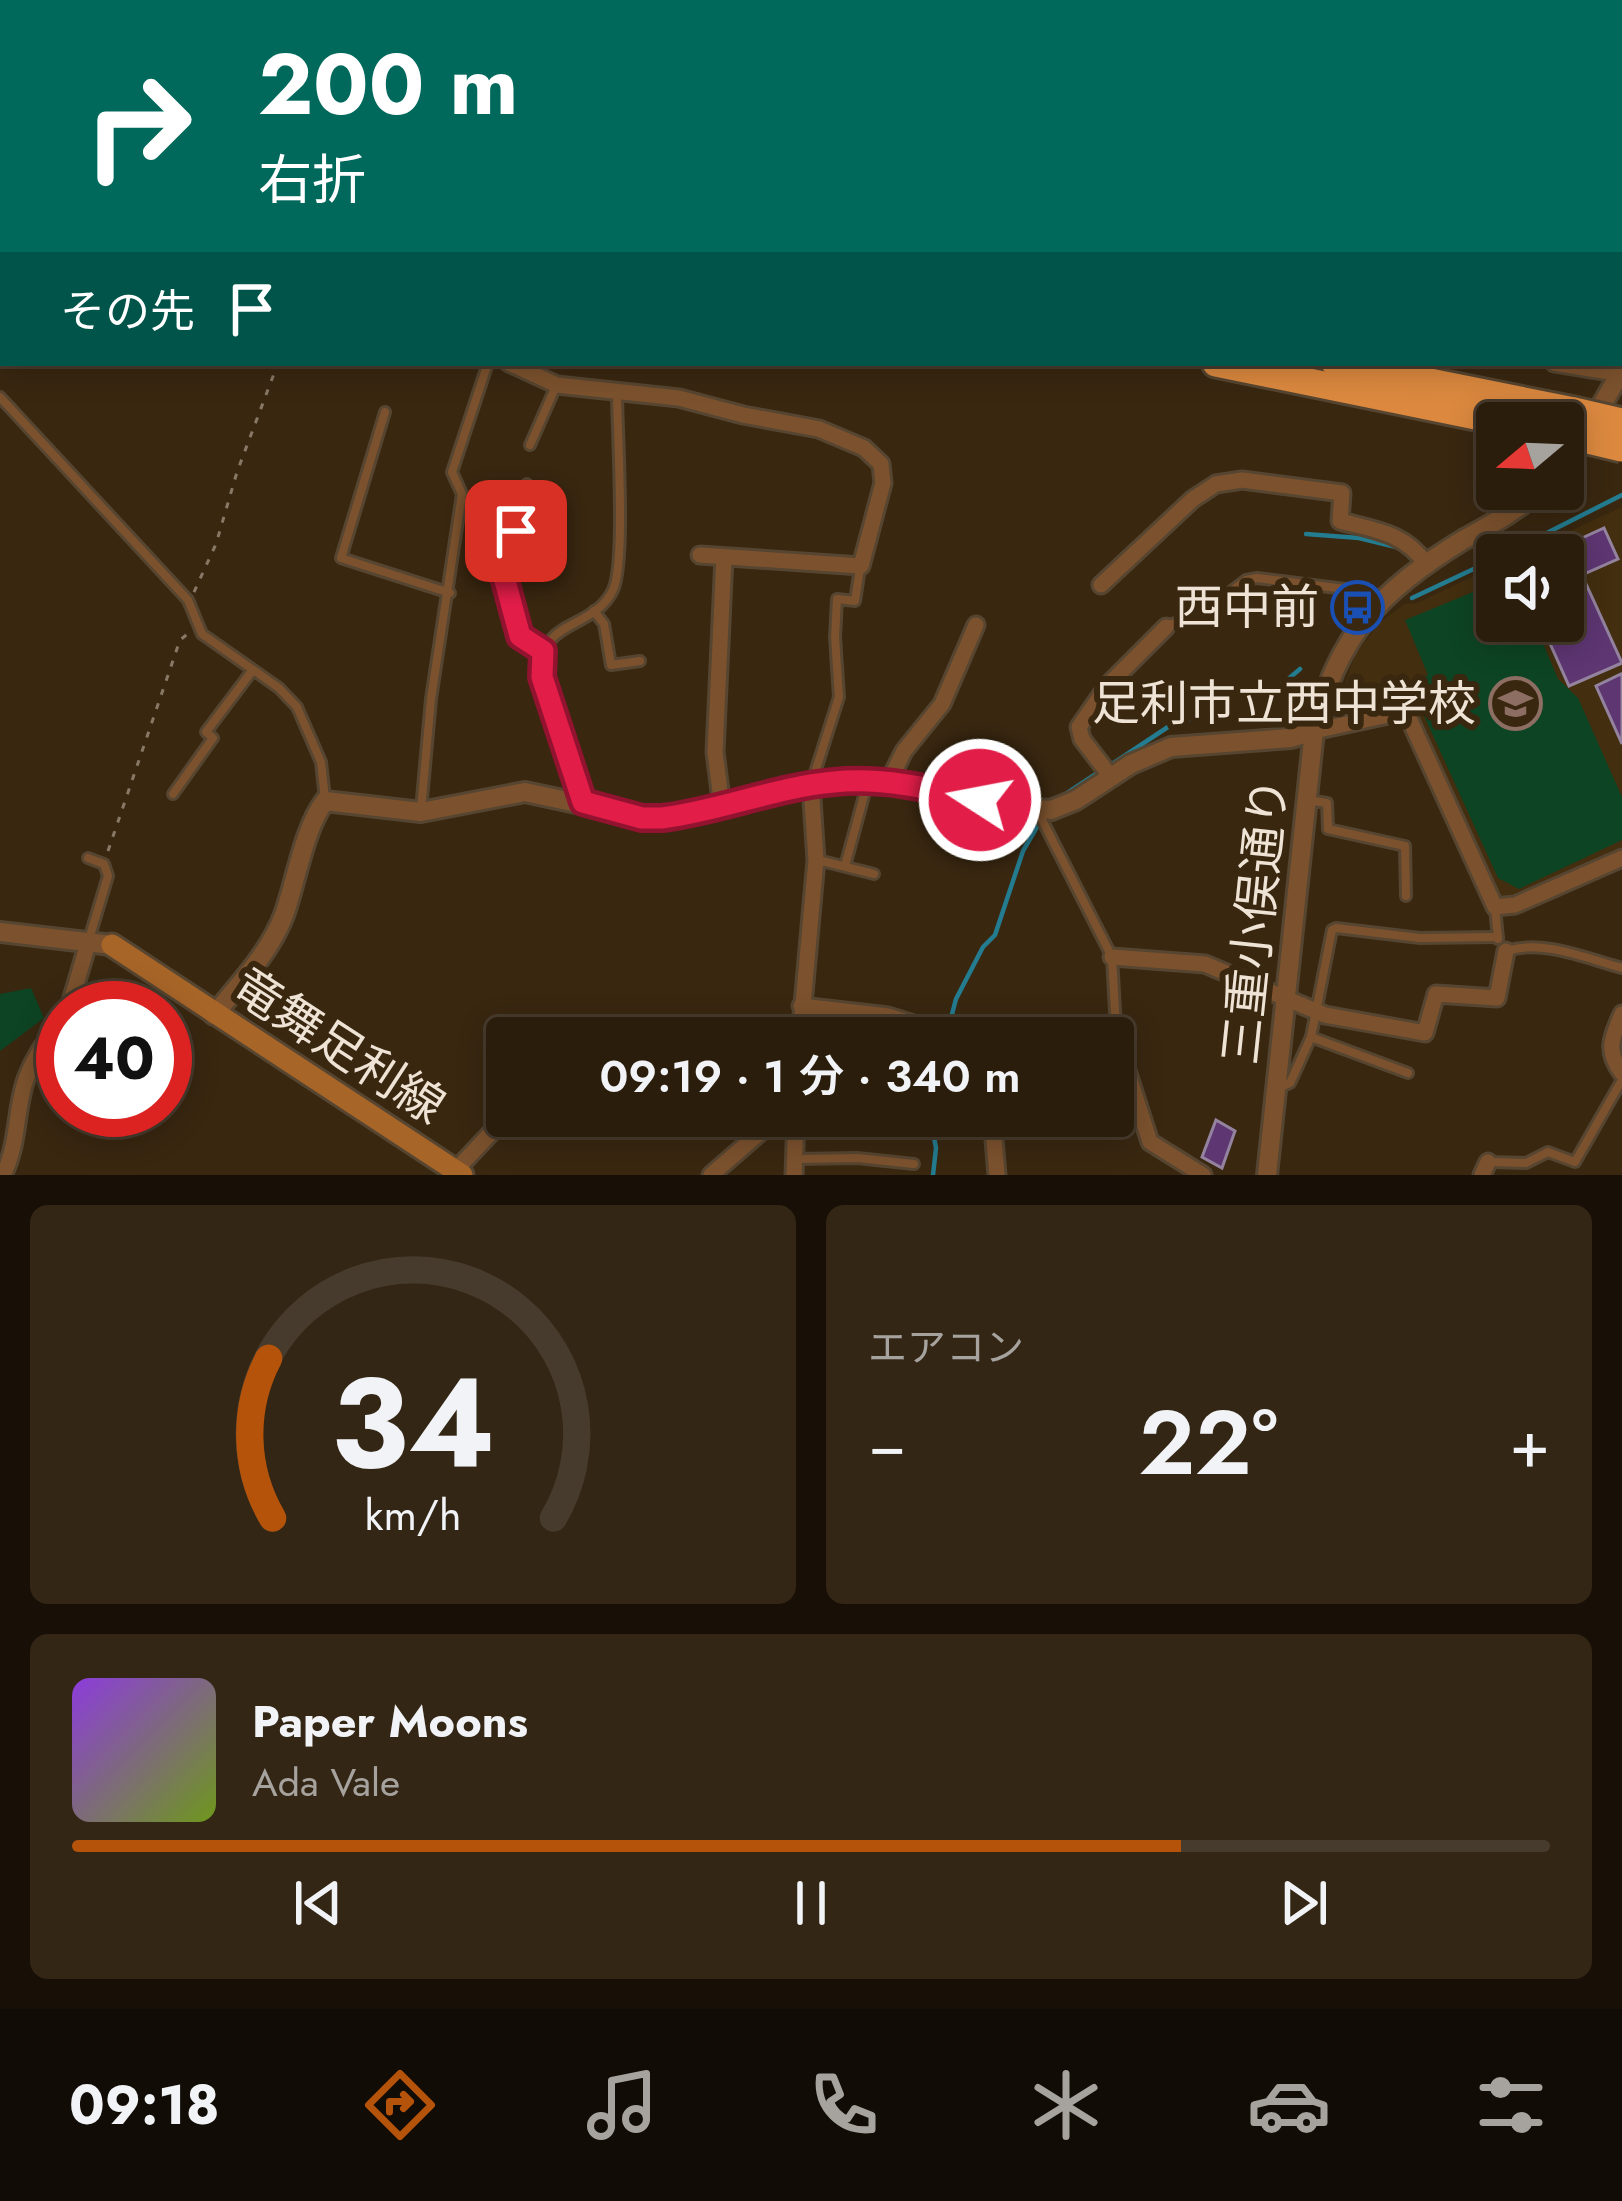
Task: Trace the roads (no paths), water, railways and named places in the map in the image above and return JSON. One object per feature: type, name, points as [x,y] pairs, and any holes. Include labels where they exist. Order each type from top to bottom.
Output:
[{"type":"highway","points":[[1231,366],[1476,416]]},
{"type":"highway","points":[[1347,366],[1487,402]]},
{"type":"highway","points":[[1584,423],[1622,422]]},
{"type":"highway","points":[[1584,430],[1622,448]]},
{"type":"main road","name":"竜舞足利線","points":[[112,945],[459,1173]]},
{"type":"street","points":[[516,366],[557,385],[680,398],[743,416],[819,429],[864,448],[881,464],[883,483],[861,566],[700,555]]},
{"type":"street","points":[[1576,366],[1621,372],[1584,431]]},
{"type":"street","points":[[1101,585],[1193,499],[1230,480],[1342,493],[1340,521],[1404,538],[1425,563]]},
{"type":"street","name":"三重小俣通り","points":[[1267,1175],[1314,730],[1321,701],[1340,654],[1377,602],[1425,563],[1512,510]]},
{"type":"street","points":[[722,807],[715,732],[724,557]]},
{"type":"street","points":[[878,782],[942,704],[976,625]]},
{"type":"street","points":[[1111,777],[1079,728],[1118,674],[1166,627]]},
{"type":"street","points":[[214,1015],[282,920],[314,822],[326,801],[421,812],[525,792],[642,818],[662,818],[811,785],[878,782],[1037,811],[1063,806],[1171,747],[1292,738],[1402,712],[1408,716],[1495,907],[1515,905],[1622,857]]},
{"type":"street","points":[[801,1017],[816,860],[811,785]]},
{"type":"street","points":[[0,932],[112,945]]},
{"type":"street","points":[[78,981],[89,940]]},
{"type":"street","points":[[1112,957],[1205,964],[1325,1015],[1425,1033],[1436,994],[1497,998],[1502,944]]},
{"type":"street","points":[[801,1006],[891,1017]]},
{"type":"street","points":[[1622,1014],[1610,1043],[1610,1056],[1622,1076]]},
{"type":"street","points":[[3,1175],[18,1134],[25,1082],[36,1061]]},
{"type":"street","points":[[1134,1092],[1150,1142],[1203,1175]]},
{"type":"street","points":[[459,1173],[489,1137]]},
{"type":"street","points":[[711,1175],[755,1137]]},
{"type":"street","points":[[794,1167],[795,1137]]},
{"type":"street","points":[[994,1137],[997,1175]]},
{"type":"lane","points":[[421,812],[431,700],[462,494],[452,472],[487,366]]},
{"type":"lane","points":[[530,445],[557,385]]},
{"type":"lane","points":[[583,802],[542,677],[543,651],[550,638],[608,599],[620,572],[617,391]]},
{"type":"lane","points":[[0,398],[188,600],[198,626],[214,644],[289,697],[306,722],[321,762],[326,801]]},
{"type":"lane","points":[[385,412],[341,558],[450,592]]},
{"type":"lane","points":[[527,484],[504,577],[520,636],[543,651]]},
{"type":"lane","points":[[811,785],[839,697],[837,599],[855,601],[861,566]]},
{"type":"lane","points":[[1166,627],[1204,613],[1237,586],[1257,578],[1346,588],[1377,602]]},
{"type":"lane","points":[[594,611],[604,624],[611,665],[640,661]]},
{"type":"lane","points":[[173,794],[213,738],[206,732],[252,670]]},
{"type":"lane","points":[[844,866],[878,782]]},
{"type":"lane","points":[[1307,800],[1327,803],[1328,829],[1406,846],[1406,896]]},
{"type":"lane","points":[[1037,811],[1112,957],[1115,1017]]},
{"type":"lane","points":[[88,858],[104,864],[108,875],[89,940]]},
{"type":"lane","points":[[816,860],[874,874]]},
{"type":"lane","points":[[1495,907],[1502,944]]},
{"type":"lane","points":[[1276,1088],[1290,1083],[1311,1037],[1336,928],[1554,950],[1622,968]]},
{"type":"lane","points":[[1311,1037],[1408,1073]]},
{"type":"lane","points":[[1485,1168],[1526,1163],[1548,1152],[1575,1162],[1622,1076]]},
{"type":"lane","points":[[1256,1175],[1269,1152]]},
{"type":"lane","points":[[794,1167],[857,1158],[914,1164]]},
{"type":"waterway","points":[[1545,534],[1622,495]]},
{"type":"waterway","points":[[1306,534],[1359,538],[1400,548]]},
{"type":"waterway","points":[[1412,598],[1476,568]]},
{"type":"waterway","points":[[1109,766],[1174,723],[1202,716],[1235,689],[1280,686],[1300,669]]},
{"type":"waterway","points":[[1049,805],[1099,772]]},
{"type":"waterway","points":[[951,1017],[983,947],[995,935],[1023,851],[1041,820]]},
{"type":"waterway","points":[[933,1175],[934,1137]]},
{"type":"place","name":"西中前","points":[[1358,607]]},
{"type":"place","name":"足利市立西中学校","points":[[1515,703]]}]
